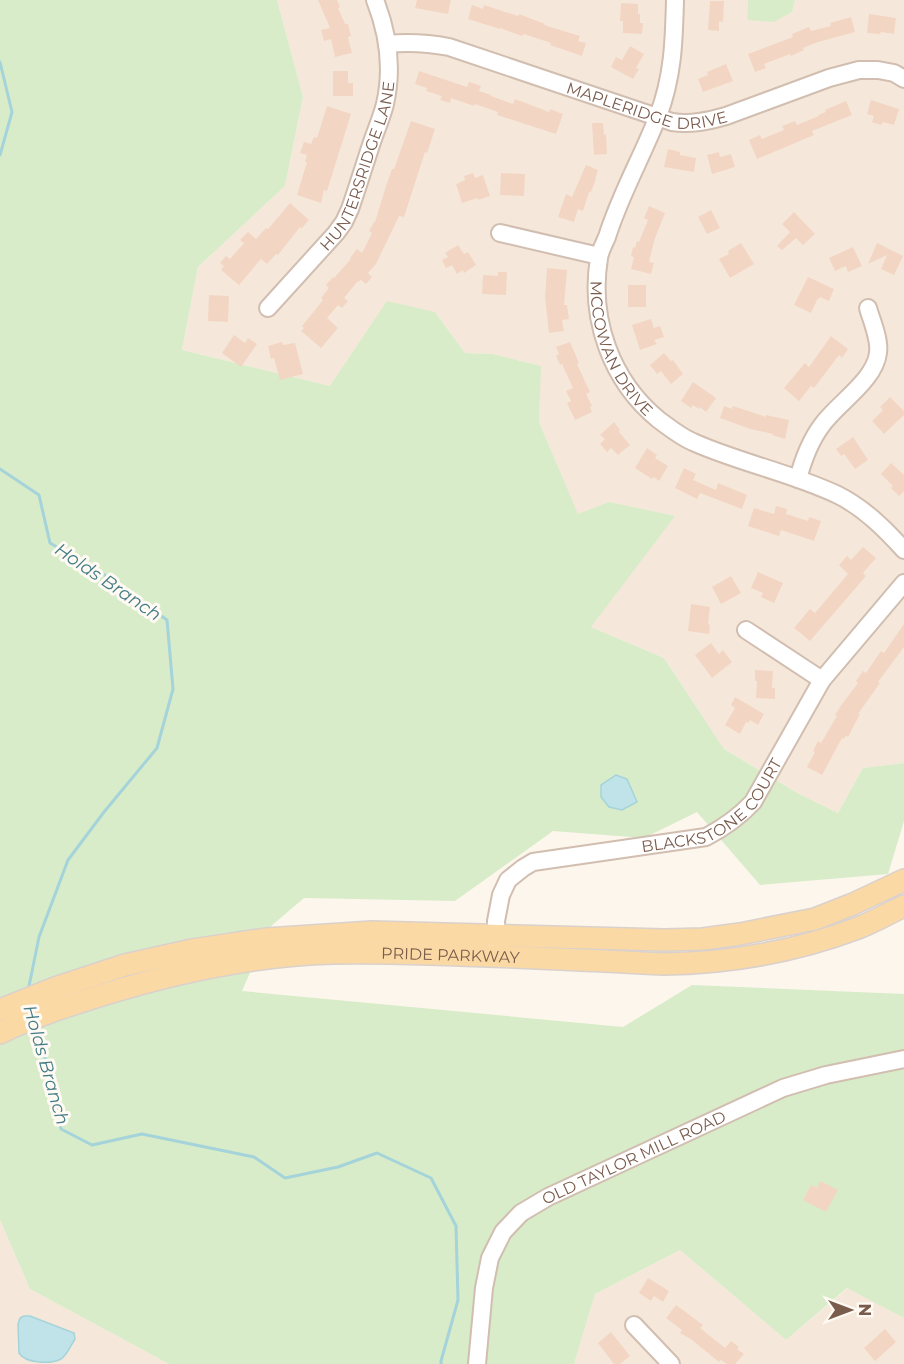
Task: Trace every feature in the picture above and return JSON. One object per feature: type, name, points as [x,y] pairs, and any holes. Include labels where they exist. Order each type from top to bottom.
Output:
[{"type":"main road","name":"PRIDE PARKWAY","points":[[0,1033],[48,1013],[141,983],[216,966],[333,953],[496,945],[703,939],[815,919],[904,880]]},
{"type":"main road","name":"PRIDE PARKWAY","points":[[0,1010],[55,988],[125,965],[241,942],[295,936],[372,932],[664,964],[692,964],[750,957],[825,940],[861,927],[904,906]]},
{"type":"street","name":"HUNTERSRIDGE LANE","points":[[268,308],[336,233],[350,209],[385,105],[389,64],[384,27],[375,0]]},
{"type":"street","name":"MCCOWAN DRIVE","points":[[675,0],[673,55],[669,79],[657,117],[599,256],[598,307],[605,343],[625,383],[639,401],[670,429],[691,441],[840,496],[885,528],[904,550]]},
{"type":"street","name":"MAPLERIDGE DRIVE","points":[[387,44],[409,42],[449,47],[682,124],[708,121],[829,78],[859,70],[894,73],[904,79]]},
{"type":"street","points":[[500,233],[599,256]]},
{"type":"street","points":[[798,479],[812,441],[822,424],[873,370],[879,352],[868,308]]},
{"type":"street","name":"BLACKSTONE COURT","points":[[496,945],[501,895],[508,880],[533,862],[706,837],[737,818],[753,802],[822,680],[904,583]]},
{"type":"street","points":[[746,630],[822,680]]},
{"type":"street","name":"OLD TAYLOR MILL ROAD","points":[[477,1364],[484,1288],[490,1258],[503,1232],[521,1213],[548,1197],[783,1088],[826,1075],[904,1059]]},
{"type":"street","points":[[633,1325],[671,1364]]},
{"type":"shaded area","points":[[277,0],[748,0],[747,20],[792,12],[795,0],[904,0],[904,763],[863,768],[838,813],[799,794],[724,749],[664,658],[591,627],[609,502],[578,515],[539,422],[540,366],[493,354],[465,353],[435,312],[330,386],[182,350],[198,267],[285,186],[303,97]]},
{"type":"shaded area","points":[[0,1220],[30,1289],[169,1364],[0,1364]]},
{"type":"shaded area","points":[[680,1250],[786,1340],[848,1288],[904,1318],[904,1364],[574,1364],[595,1294]]},
{"type":"green space","points":[[0,0],[277,0],[303,97],[285,186],[198,267],[182,350],[330,386],[387,301],[435,312],[465,353],[493,354],[541,366],[539,422],[578,514],[609,502],[675,516],[591,627],[664,658],[724,749],[799,794],[838,813],[863,768],[904,763],[904,821],[888,874],[760,885],[697,812],[644,838],[553,831],[455,901],[304,898],[270,927],[242,991],[623,1027],[692,985],[904,994],[904,1318],[847,1288],[786,1340],[680,1250],[595,1294],[574,1364],[169,1364],[30,1289],[0,1220]]},
{"type":"green space","points":[[748,0],[795,0],[792,12],[774,22],[747,20]]},
{"type":"water","points":[[616,775],[627,779],[637,802],[622,810],[609,807],[601,797],[601,785]]},
{"type":"water","points":[[30,1316],[74,1333],[75,1339],[61,1359],[45,1362],[22,1357],[19,1353],[18,1324],[20,1318]]},
{"type":"building","points":[[318,0],[337,0],[345,24],[348,24],[352,53],[335,57],[331,39],[324,41],[321,30],[330,28]]},
{"type":"building","points":[[417,0],[451,0],[448,14],[415,8]]},
{"type":"building","points":[[710,1],[724,1],[723,22],[719,21],[719,31],[708,30]]},
{"type":"building","points":[[621,3],[638,4],[640,23],[643,23],[642,34],[623,33],[623,21],[620,21]]},
{"type":"building","points":[[472,5],[483,9],[484,5],[518,16],[519,14],[544,25],[580,36],[578,41],[586,43],[582,56],[524,34],[522,36],[468,19]]},
{"type":"building","points":[[869,14],[896,18],[894,34],[867,33]]},
{"type":"building","points":[[851,17],[855,32],[803,48],[804,50],[791,56],[790,54],[764,64],[766,68],[755,72],[748,54],[793,37],[792,34],[809,27],[811,31],[831,26],[830,23]]},
{"type":"building","points":[[630,46],[644,54],[633,79],[611,67],[616,57],[622,60]]},
{"type":"building","points":[[726,64],[733,81],[703,92],[698,79],[708,75],[707,72]]},
{"type":"building","points":[[333,71],[348,71],[348,83],[353,83],[353,96],[333,96]]},
{"type":"building","points":[[419,71],[467,87],[469,82],[481,86],[479,91],[513,104],[515,99],[549,112],[550,109],[563,114],[556,134],[497,115],[498,112],[475,104],[474,106],[451,98],[450,103],[440,100],[442,96],[426,91],[427,88],[415,84]]},
{"type":"building","points":[[871,100],[899,109],[894,125],[872,122],[874,116],[867,114]]},
{"type":"building","points":[[846,101],[852,115],[812,131],[814,135],[757,159],[749,140],[760,135],[762,139],[784,130],[782,126],[795,121],[797,125]]},
{"type":"building","points":[[327,106],[351,114],[327,191],[324,190],[321,203],[297,195],[307,162],[305,162],[307,155],[300,153],[304,142],[311,144],[314,137],[317,138]]},
{"type":"building","points":[[411,121],[435,129],[404,217],[399,216],[376,264],[368,273],[372,277],[366,284],[361,280],[357,282],[344,298],[348,301],[342,308],[338,305],[327,318],[338,328],[321,348],[301,331],[304,328],[302,326],[323,300],[321,298],[329,288],[326,285],[351,259],[357,249],[362,253],[372,233],[369,231],[375,222]]},
{"type":"building","points":[[592,123],[603,123],[607,154],[594,155]]},
{"type":"building","points":[[668,149],[680,152],[680,155],[696,158],[694,172],[664,167]]},
{"type":"building","points":[[719,152],[720,157],[731,154],[735,167],[712,174],[707,155]]},
{"type":"building","points":[[586,165],[598,170],[583,211],[578,209],[574,222],[558,217],[566,194],[572,197]]},
{"type":"building","points":[[473,173],[475,178],[483,175],[490,196],[462,203],[456,184],[465,180],[464,176]]},
{"type":"building","points":[[501,173],[525,174],[524,196],[500,195]]},
{"type":"building","points":[[290,203],[309,220],[301,229],[300,227],[278,255],[276,254],[267,264],[261,259],[239,285],[221,270],[224,266],[220,263],[226,256],[230,259],[244,243],[240,240],[248,232],[256,239],[266,228],[268,229]]},
{"type":"building","points":[[649,206],[665,213],[649,262],[654,263],[651,274],[631,269],[634,257],[631,256],[633,247],[635,248],[637,241],[639,242],[648,220],[644,218]]},
{"type":"building","points":[[711,210],[720,228],[707,234],[698,217]]},
{"type":"building","points":[[794,212],[815,234],[803,245],[796,238],[782,250],[777,246],[790,232],[782,224]]},
{"type":"building","points":[[741,243],[754,264],[730,278],[719,259],[729,254],[728,251]]},
{"type":"building","points":[[877,243],[903,256],[894,275],[881,269],[887,255],[868,264]]},
{"type":"building","points":[[458,245],[464,254],[468,252],[476,265],[464,273],[463,270],[457,274],[452,265],[446,268],[442,260],[448,257],[445,253]]},
{"type":"building","points":[[853,247],[862,266],[848,272],[846,266],[835,271],[829,258]]},
{"type":"building","points":[[547,268],[567,270],[564,305],[567,305],[569,319],[562,320],[564,331],[549,333],[545,297]]},
{"type":"building","points":[[498,272],[507,272],[506,295],[482,294],[483,275],[498,276]]},
{"type":"building","points":[[808,277],[834,289],[829,301],[818,298],[811,313],[794,305]]},
{"type":"building","points":[[628,285],[646,285],[646,307],[628,307]]},
{"type":"building","points":[[209,295],[229,296],[228,322],[208,321]]},
{"type":"building","points":[[651,319],[654,328],[660,326],[664,337],[654,340],[657,344],[640,350],[632,325]]},
{"type":"building","points":[[234,335],[245,343],[248,338],[257,344],[241,367],[222,353]]},
{"type":"building","points":[[831,336],[848,349],[842,358],[839,355],[814,388],[811,386],[799,401],[784,388],[805,363],[809,367]]},
{"type":"building","points":[[282,342],[283,345],[295,343],[303,374],[280,380],[268,346]]},
{"type":"building","points":[[570,342],[590,392],[586,394],[592,406],[590,407],[592,412],[575,420],[567,403],[571,401],[566,391],[573,388],[556,356],[559,354],[556,347]]},
{"type":"building","points":[[664,353],[671,361],[673,360],[683,374],[671,384],[661,371],[657,374],[650,365]]},
{"type":"building","points":[[693,382],[716,398],[706,412],[693,405],[691,408],[681,401]]},
{"type":"building","points":[[890,397],[904,411],[904,415],[884,434],[872,421],[883,410],[880,407]]},
{"type":"building","points":[[724,406],[732,409],[733,406],[766,417],[766,415],[789,420],[785,439],[720,418]]},
{"type":"building","points":[[614,422],[630,445],[618,455],[611,448],[607,452],[600,444],[605,439],[600,435]]},
{"type":"building","points":[[853,437],[868,460],[855,469],[844,454],[841,456],[836,449]]},
{"type":"building","points":[[647,448],[657,455],[655,458],[668,466],[659,481],[635,468]]},
{"type":"building","points":[[891,463],[904,475],[904,491],[899,496],[881,474]]},
{"type":"building","points":[[684,468],[696,474],[693,480],[716,490],[718,483],[747,495],[742,509],[700,493],[697,499],[675,488]]},
{"type":"building","points":[[776,506],[787,509],[786,514],[808,521],[809,517],[821,521],[814,541],[781,530],[779,536],[748,526],[754,508],[774,514]]},
{"type":"building","points":[[863,547],[876,558],[863,573],[866,576],[810,641],[794,628],[810,609],[815,613],[848,574],[839,565],[847,556],[851,560]]},
{"type":"building","points":[[758,572],[783,583],[774,603],[761,597],[763,593],[751,588]]},
{"type":"building","points":[[731,576],[741,593],[721,604],[712,587]]},
{"type":"building","points":[[691,604],[710,607],[709,634],[688,631]]},
{"type":"building","points":[[904,624],[904,647],[858,714],[860,714],[848,737],[846,735],[844,739],[842,738],[822,775],[807,767],[818,741],[821,743],[837,716],[835,715],[858,683],[856,681],[863,671],[866,673],[881,651],[884,653]]},
{"type":"building","points":[[711,643],[719,654],[723,650],[732,662],[712,678],[695,655]]},
{"type":"building","points":[[755,670],[773,671],[772,688],[775,688],[775,699],[756,698]]},
{"type":"building","points":[[735,697],[764,714],[758,725],[750,720],[746,722],[740,734],[725,725],[735,708],[731,705]]},
{"type":"building","points":[[820,1181],[838,1190],[826,1212],[803,1200],[811,1185],[817,1188]]},
{"type":"building","points":[[648,1278],[669,1291],[663,1302],[654,1296],[651,1301],[639,1293]]},
{"type":"building","points":[[676,1305],[703,1325],[700,1328],[725,1348],[731,1341],[744,1354],[735,1364],[727,1364],[721,1360],[719,1362],[680,1333],[682,1330],[666,1318]]},
{"type":"building","points":[[885,1329],[896,1342],[875,1361],[864,1348]]},
{"type":"building","points":[[611,1332],[630,1356],[620,1364],[614,1364],[598,1343]]},
{"type":"waterway","name":"Holds Branch","points":[[0,62],[12,112],[0,155]]},
{"type":"waterway","name":"Holds Branch","points":[[0,469],[39,495],[50,543],[103,574],[167,620],[173,689],[157,748],[68,860],[39,937],[28,991]]},
{"type":"waterway","name":"Holds Branch","points":[[35,1026],[51,1076],[61,1129],[92,1145],[142,1134],[254,1157],[285,1178],[338,1167],[377,1153],[431,1178],[456,1226],[458,1300],[441,1364]]}]
